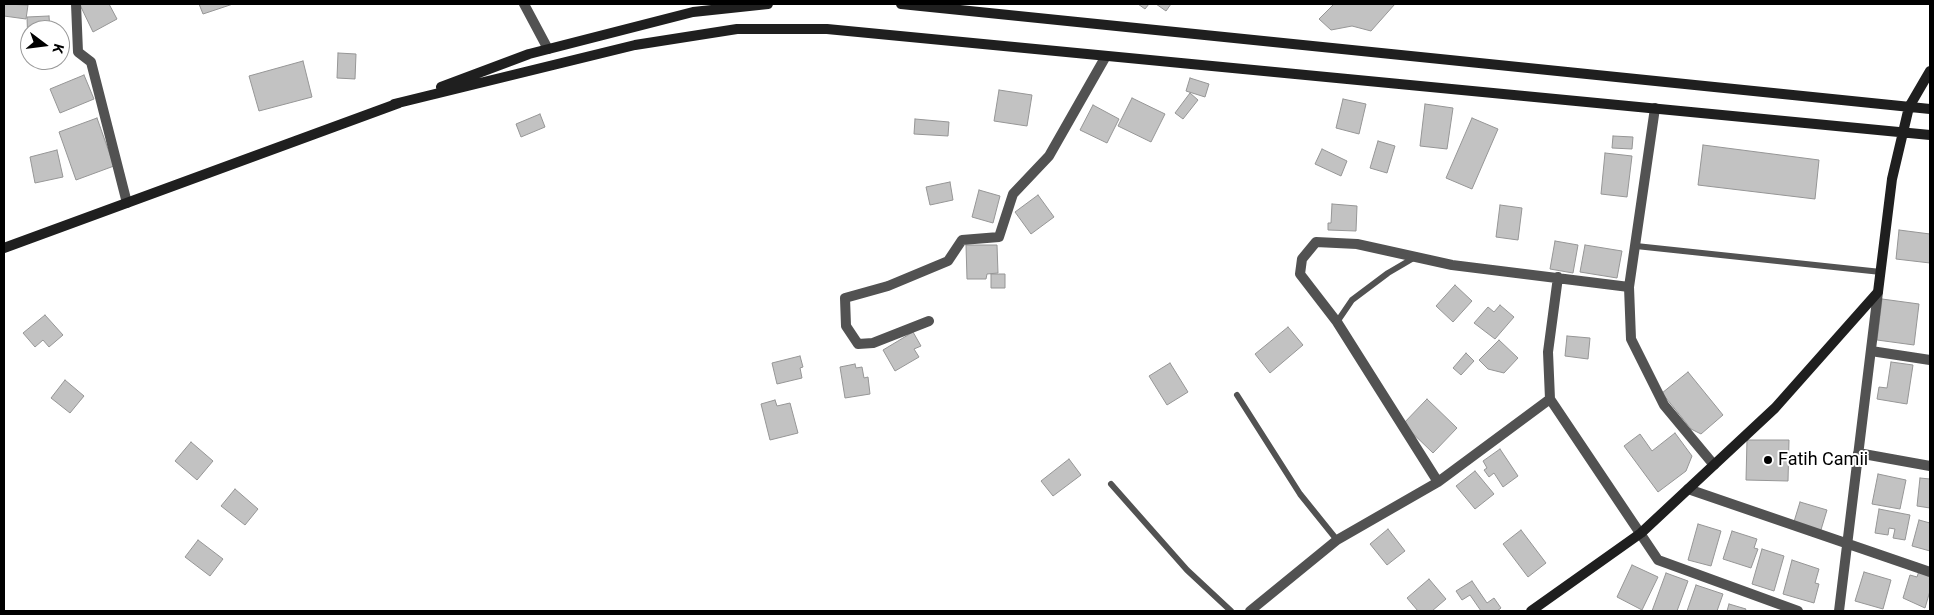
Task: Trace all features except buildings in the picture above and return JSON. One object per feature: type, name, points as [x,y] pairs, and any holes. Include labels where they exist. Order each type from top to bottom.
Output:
[{"type":"main road","points":[[4,248],[529,54],[693,12],[768,4]]},
{"type":"main road","points":[[901,4],[978,8],[1930,109]]},
{"type":"main road","points":[[394,104],[635,45],[737,29],[827,29],[1930,135]]},
{"type":"main road","points":[[1531,611],[1641,533],[1775,408],[1878,292],[1882,272],[1892,179],[1903,132],[1909,107],[1930,71]]},
{"type":"street","points":[[76,4],[78,52],[91,62],[127,203]]},
{"type":"street","points":[[524,4],[548,50]]},
{"type":"street","points":[[929,321],[873,343],[858,344],[846,326],[845,298],[888,286],[948,261],[962,240],[999,237],[1012,194],[1049,156],[1106,56]]},
{"type":"street","points":[[1655,108],[1630,287],[1631,339],[1664,405],[1714,465]]},
{"type":"street","points":[[1438,482],[1337,322],[1300,274],[1302,260],[1316,242],[1357,244],[1452,264],[1630,287]]},
{"type":"street","points":[[1558,277],[1548,352],[1550,399],[1658,560],[1798,611]]},
{"type":"street","points":[[1839,611],[1878,292]]},
{"type":"street","points":[[1871,351],[1930,360]]},
{"type":"street","points":[[1250,611],[1337,540],[1438,482],[1550,399]]},
{"type":"street","points":[[1858,453],[1930,466]]},
{"type":"street","points":[[1688,489],[1930,572]]},
{"type":"lane","points":[[1636,246],[1882,272]]},
{"type":"lane","points":[[1337,322],[1352,300],[1388,273],[1418,256]]},
{"type":"lane","points":[[1237,395],[1300,494],[1337,540]]},
{"type":"lane","points":[[1111,484],[1187,570],[1231,611]]},
{"type":"place","name":"Fatih Camii","points":[[1768,460]]}]
